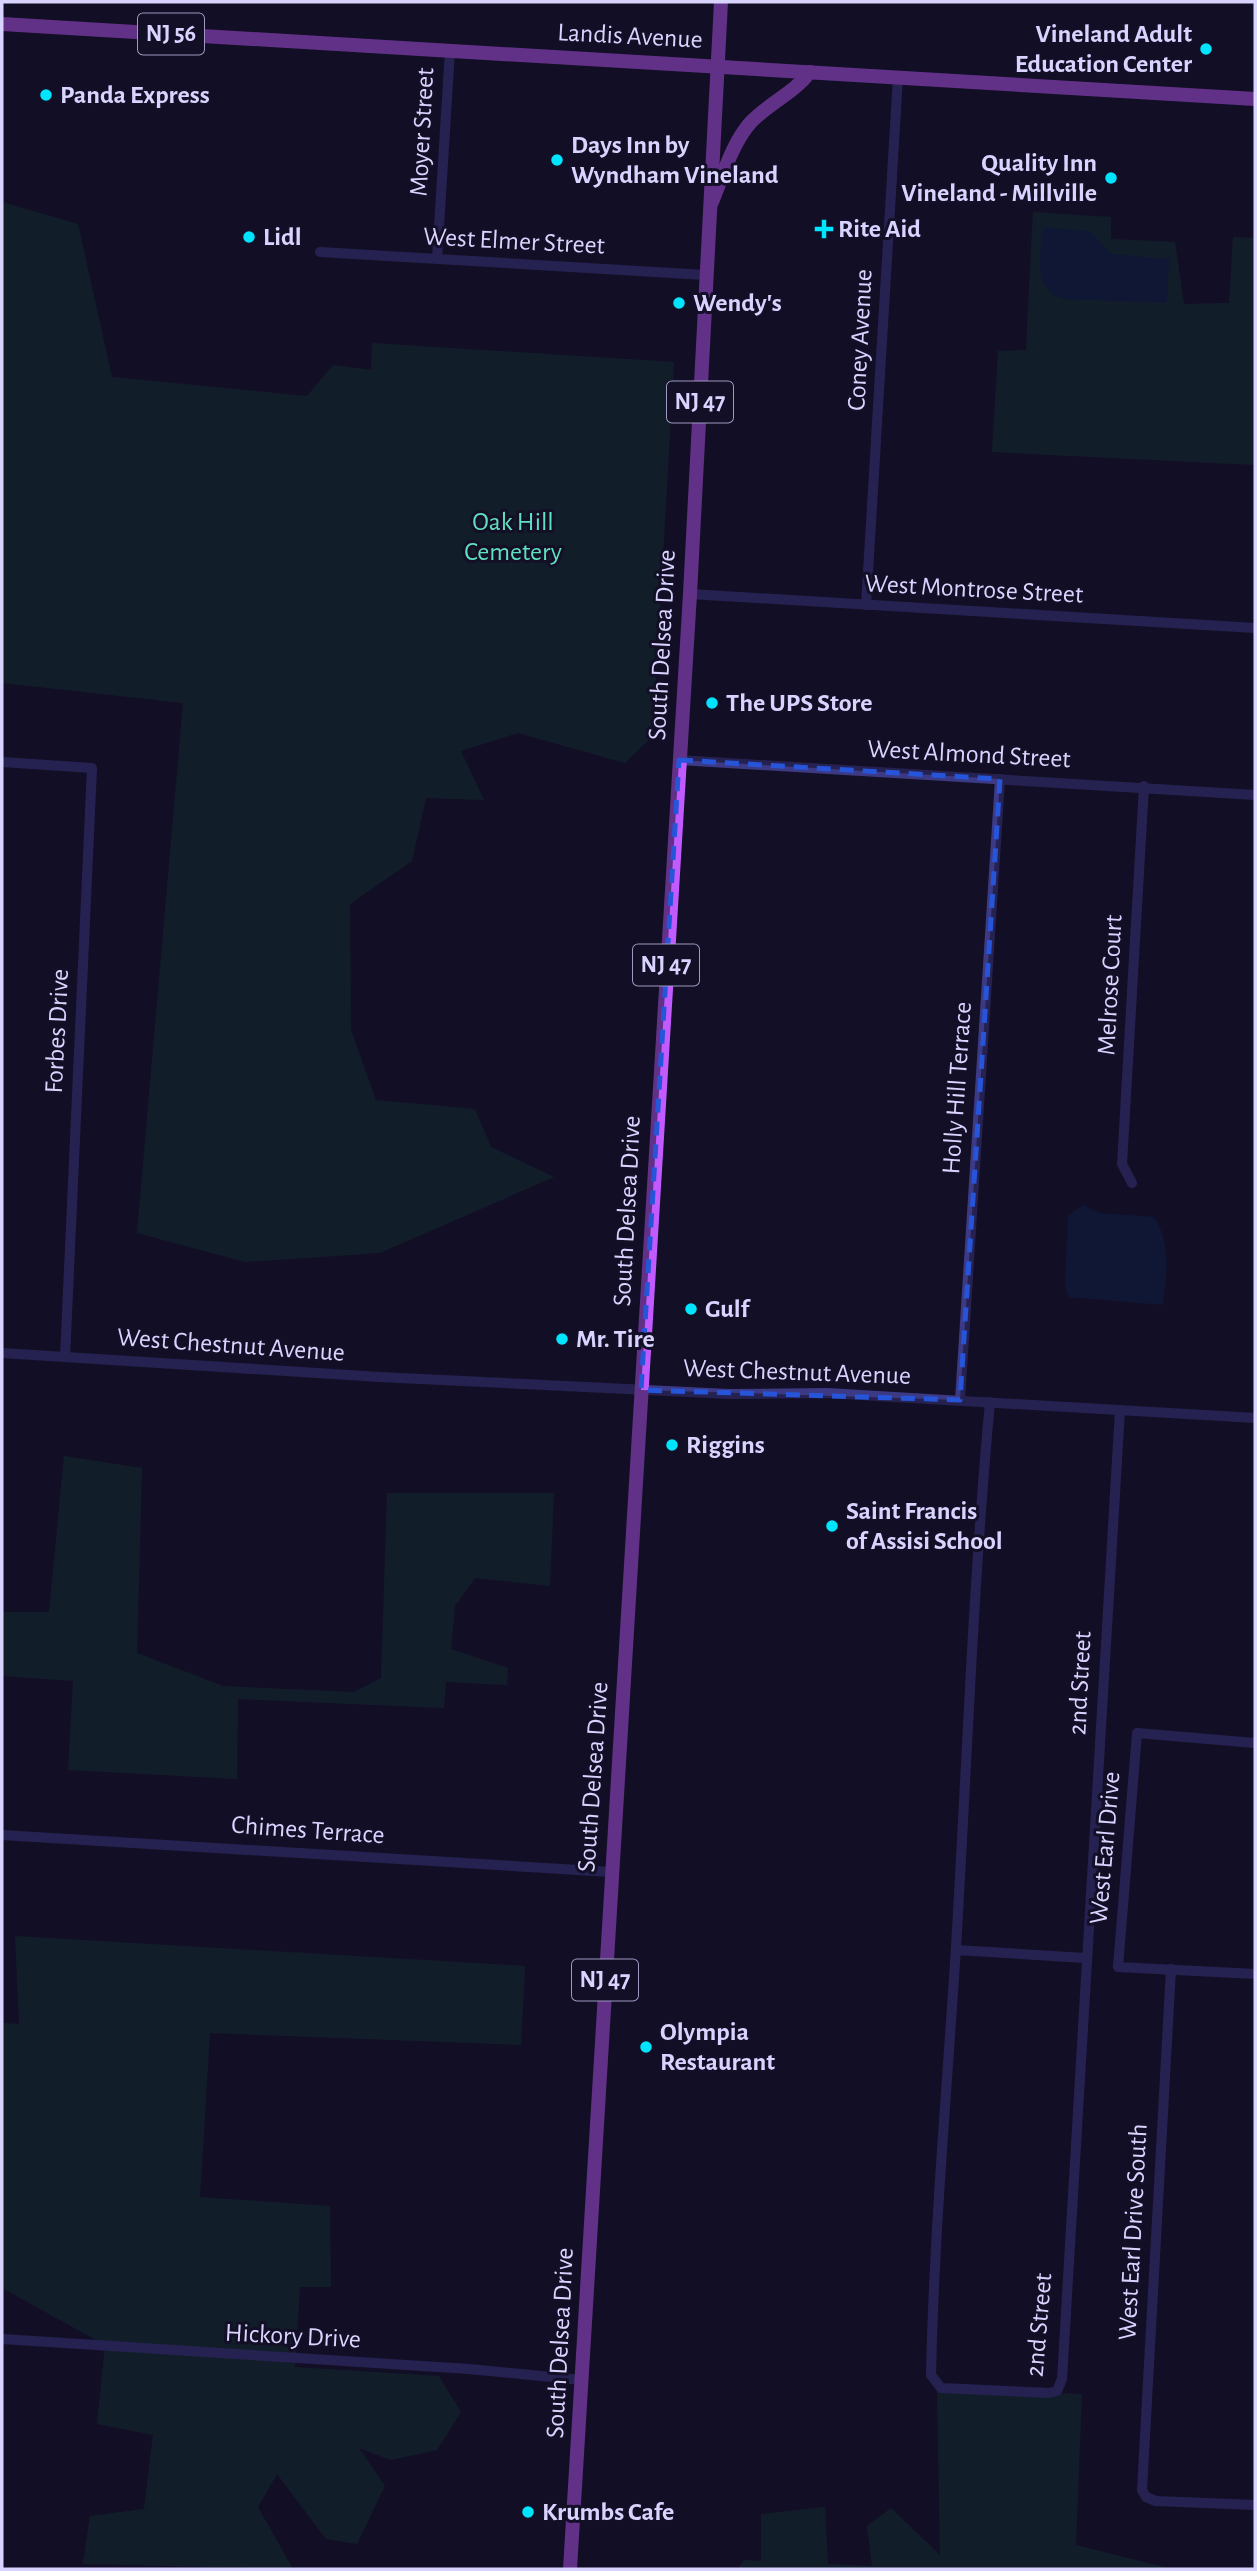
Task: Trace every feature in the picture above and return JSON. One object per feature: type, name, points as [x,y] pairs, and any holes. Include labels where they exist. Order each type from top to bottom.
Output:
[{"type":"main road","name":"NJ 47","points":[[717,66],[720,2]]},
{"type":"main road","name":"Landis Avenue","points":[[2,24],[1255,99]]},
{"type":"main road","name":"South Delsea Drive","points":[[570,2569],[690,594],[717,66]]},
{"type":"main road","points":[[709,209],[742,134],[752,121],[799,86],[810,72]]},
{"type":"street","name":"Moyer Street","points":[[437,259],[450,50]]},
{"type":"street","name":"Coney Avenue","points":[[866,605],[898,77]]},
{"type":"street","name":"West Elmer Street","points":[[320,252],[705,275]]},
{"type":"street","name":"West Montrose Street","points":[[690,594],[1255,628]]},
{"type":"street","name":"West Almond Street","points":[[679,760],[1144,786],[1255,795]]},
{"type":"street","name":"Forbes Drive","points":[[2,762],[92,768],[65,1357]]},
{"type":"street","name":"Holly Hill Terrace","points":[[960,1401],[1000,779]]},
{"type":"street","name":"Melrose Court","points":[[1132,1183],[1122,1164],[1144,786]]},
{"type":"street","name":"West Chestnut Avenue","points":[[2,1353],[641,1390],[729,1394],[827,1393],[1255,1418]]},
{"type":"street","name":"2nd Street","points":[[990,1402],[972,1641],[932,2333],[931,2375],[932,2381],[941,2388],[1049,2393],[1057,2391],[1062,2379],[1085,1958],[1120,1410]]},
{"type":"street","name":"West Earl Drive","points":[[1171,1969],[1118,1967],[1137,1733],[1255,1743]]},
{"type":"street","points":[[1255,1733],[1255,1743]]},
{"type":"street","name":"Chimes Terrace","points":[[2,1835],[611,1872]]},
{"type":"street","points":[[956,1950],[1085,1958]]},
{"type":"street","points":[[1171,1969],[1255,1974]]},
{"type":"street","name":"West Earl Drive South","points":[[1171,1969],[1141,2484],[1146,2497],[1156,2501],[1255,2505]]},
{"type":"street","name":"Hickory Drive","points":[[2,2339],[582,2380]]},
{"type":"highlighted area","points":[[679,760],[1000,779],[960,1400],[641,1390]]},
{"type":"green space","name":"Oak Hill Cemetery","points":[[2,202],[78,224],[112,377],[307,396],[333,365],[371,370],[372,343],[674,362],[653,736],[625,763],[518,733],[461,751],[484,800],[426,798],[412,861],[350,904],[351,1030],[376,1100],[475,1109],[491,1147],[554,1177],[380,1253],[245,1262],[137,1233],[183,703],[2,683]]},
{"type":"green space","points":[[1033,212],[1111,217],[1111,239],[1175,242],[1184,304],[1229,303],[1233,237],[1255,238],[1255,465],[992,452],[998,351],[1026,350]]},
{"type":"green space","points":[[64,1456],[142,1468],[137,1653],[223,1686],[354,1692],[381,1678],[387,1493],[554,1493],[550,1586],[475,1578],[455,1606],[451,1649],[508,1668],[507,1685],[446,1682],[444,1708],[238,1699],[237,1779],[68,1770],[73,1681],[2,1676],[2,1612],[49,1612]]},
{"type":"green space","points":[[15,1936],[525,1966],[521,2045],[210,2033],[200,2197],[330,2206],[331,2287],[300,2287],[295,2367],[439,2376],[461,2412],[437,2450],[391,2460],[359,2448],[385,2486],[357,2544],[326,2539],[277,2474],[258,2507],[293,2569],[83,2564],[90,2516],[144,2509],[153,2435],[97,2424],[105,2345],[2,2288],[2,2023],[19,2024]]},
{"type":"green space","points":[[937,2388],[1082,2394],[1076,2545],[1172,2569],[738,2569],[744,2560],[761,2561],[761,2514],[825,2507],[828,2564],[872,2566],[867,2526],[891,2508],[940,2555]]},
{"type":"water","points":[[1046,227],[1090,231],[1111,254],[1169,259],[1167,303],[1064,299],[1054,295],[1043,281],[1041,272],[1042,230]]},
{"type":"water","points":[[1083,1205],[1099,1213],[1154,1217],[1166,1249],[1163,1305],[1069,1297],[1065,1287],[1068,1215]]},
{"type":"place","name":"Vineland Adult Education Center","points":[[1206,49]]},
{"type":"place","name":"Panda Express","points":[[46,95]]},
{"type":"place","name":"Days Inn by Wyndham Vineland","points":[[557,160]]},
{"type":"place","name":"Quality Inn Vineland - Millville","points":[[1111,178]]},
{"type":"place","name":"Rite Aid","points":[[824,229]]},
{"type":"place","name":"Lidl","points":[[249,237]]},
{"type":"place","name":"Wendy's","points":[[679,303]]},
{"type":"place","name":"The UPS Store","points":[[712,703]]},
{"type":"place","name":"Gulf","points":[[691,1309]]},
{"type":"place","name":"Mr. Tire","points":[[562,1339]]},
{"type":"place","name":"Riggins","points":[[672,1445]]},
{"type":"place","name":"Saint Francis of Assisi School","points":[[832,1526]]},
{"type":"place","name":"Olympia Restaurant","points":[[646,2047]]},
{"type":"place","name":"Krumbs Cafe","points":[[528,2512]]}]
